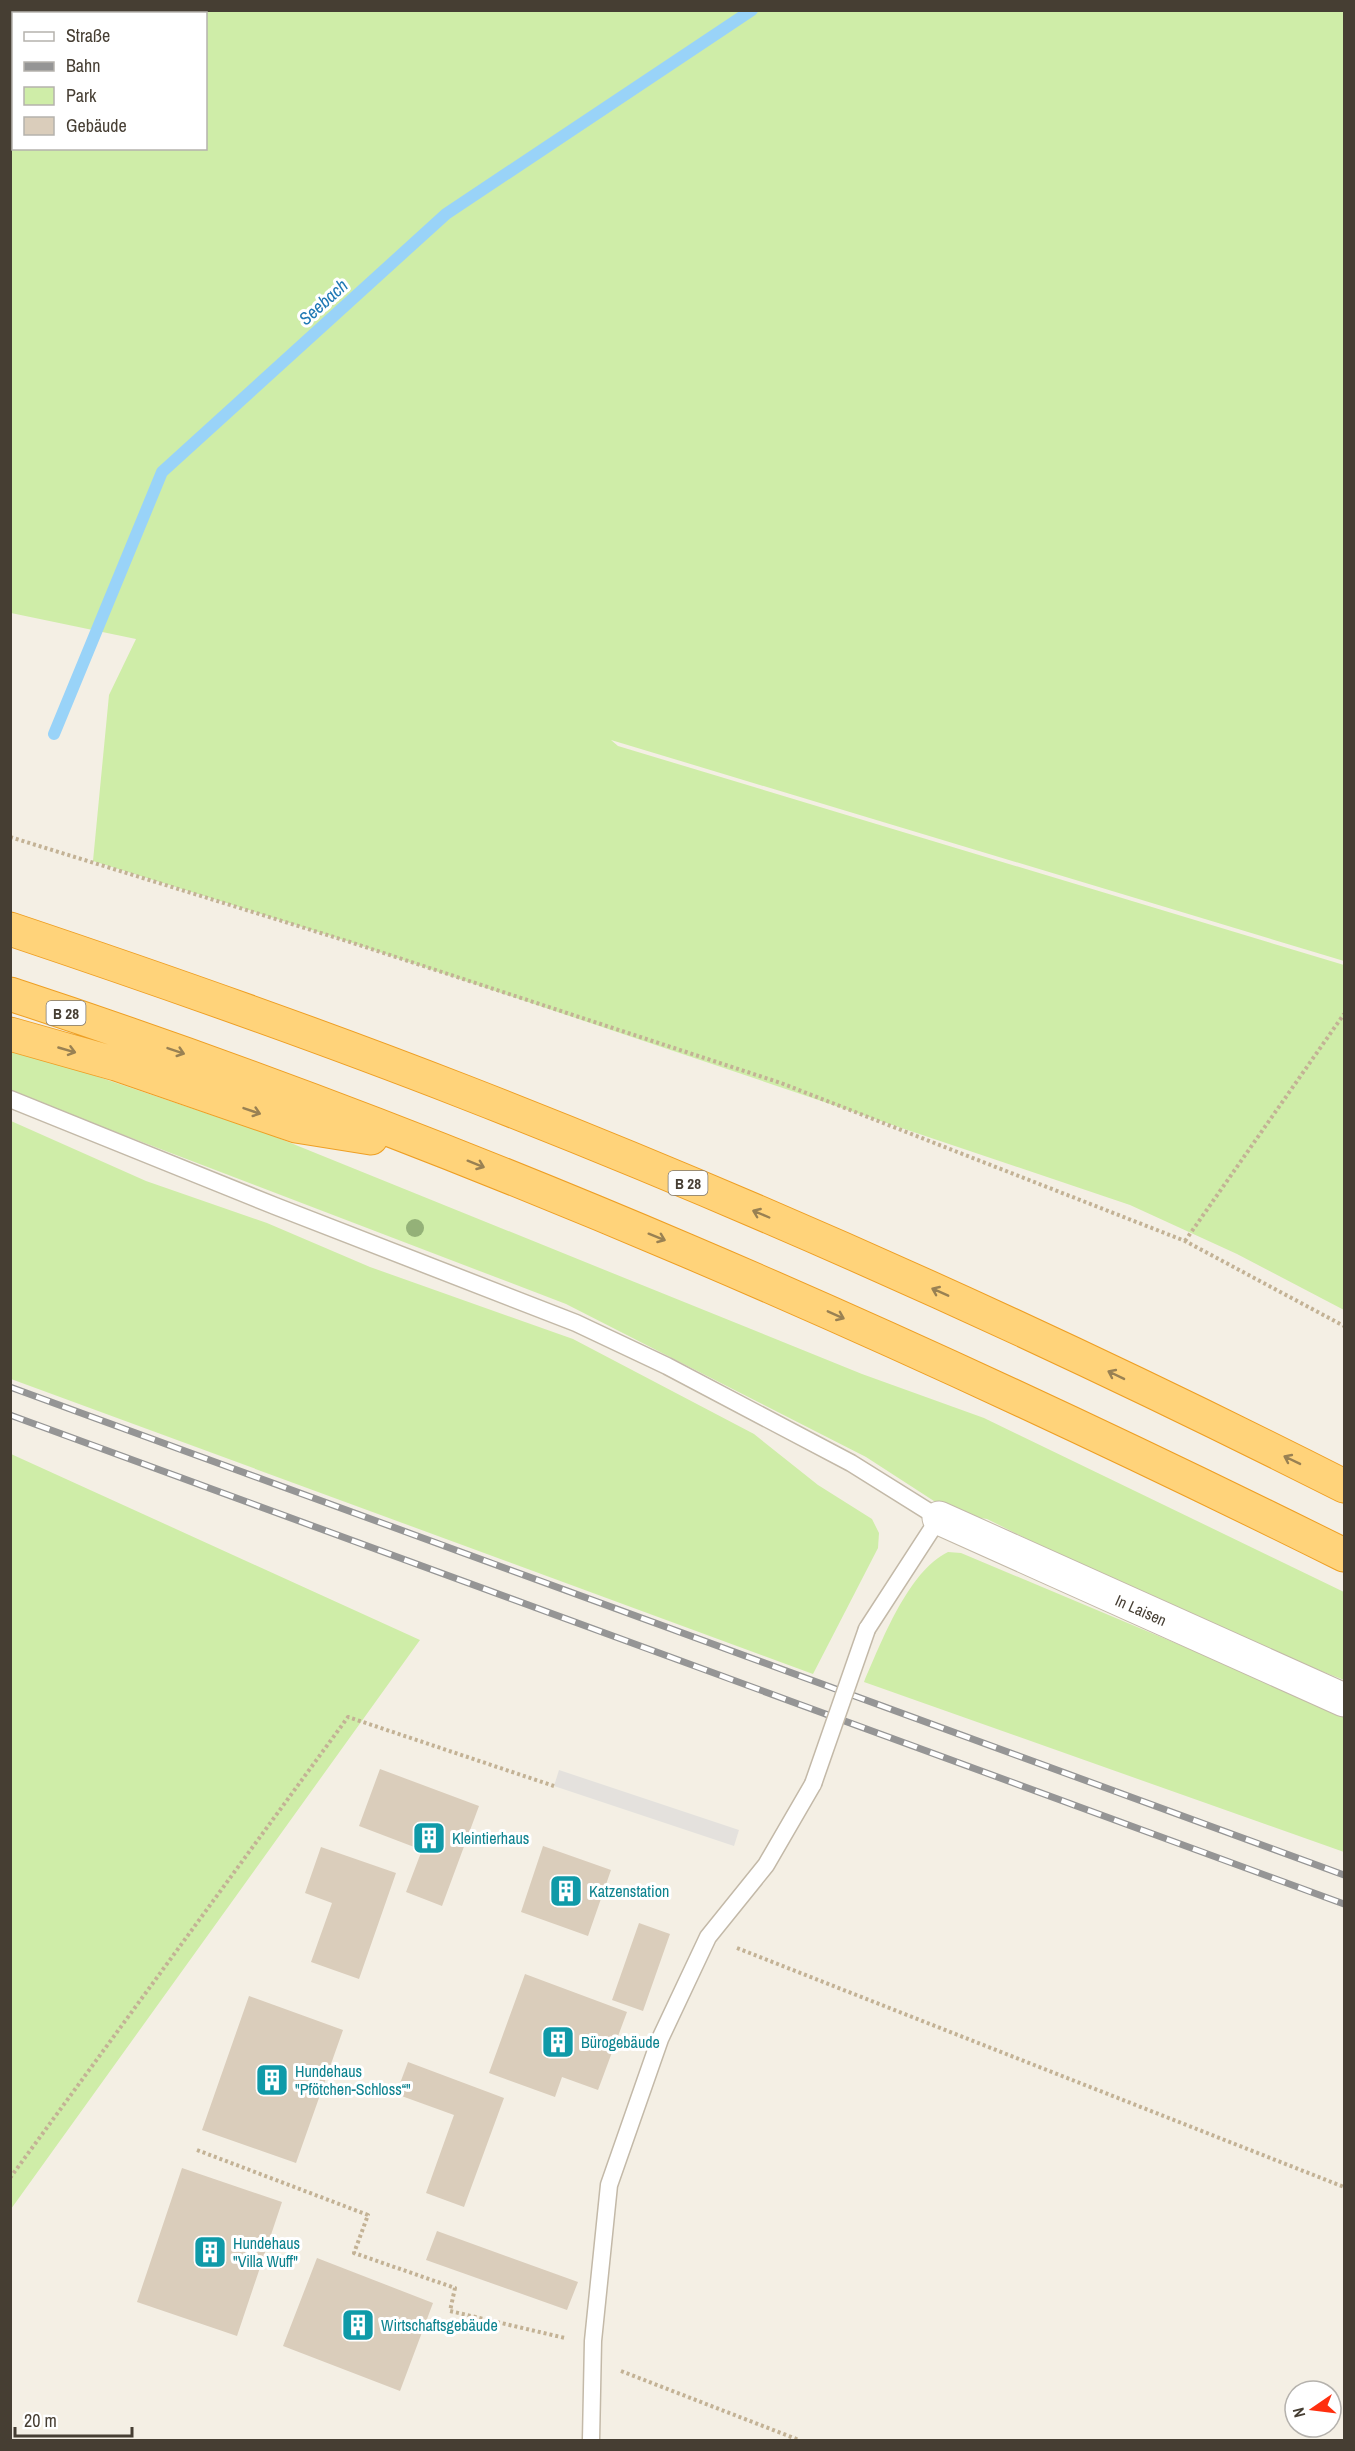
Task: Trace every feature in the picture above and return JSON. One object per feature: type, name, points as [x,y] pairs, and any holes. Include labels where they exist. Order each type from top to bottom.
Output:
[{"type":"highway","name":"B 28","points":[[10,929],[271,1019],[566,1132],[917,1282],[1045,1340],[1344,1486]]},
{"type":"highway","name":"B 28","points":[[10,994],[231,1071],[436,1148],[612,1218],[774,1287],[1084,1428],[1344,1555]]},
{"type":"highway","points":[[10,1034],[116,1064],[296,1126],[436,1148]]},
{"type":"street","name":"In Laisen","points":[[939,1518],[1344,1700]]},
{"type":"lane","points":[[10,1099],[576,1323],[667,1366],[851,1463],[939,1518],[867,1629],[813,1784],[766,1865],[708,1937],[660,2038],[609,2185],[593,2341],[591,2440]]},
{"type":"path","points":[[10,837],[361,946],[781,1083],[1185,1241],[1344,1326]]},
{"type":"path","points":[[1185,1241],[1344,1014]]},
{"type":"path","points":[[10,2178],[348,1718],[554,1786]]},
{"type":"path","points":[[708,1937],[1344,2187]]},
{"type":"path","points":[[197,2150],[368,2215],[354,2253],[455,2288],[450,2311],[549,2335],[593,2341]]},
{"type":"path","points":[[592,2359],[799,2440]]},
{"type":"green space","points":[[11,10],[1344,11],[1344,961],[611,740],[618,746],[1344,965],[1344,1310],[1237,1254],[1130,1205],[350,942],[93,861],[109,695],[136,639],[11,613]]},
{"type":"green space","points":[[10,1052],[72,1068],[271,1135],[862,1374],[984,1418],[1344,1592],[1344,1680],[1186,1618],[987,1519],[954,1514],[866,1457],[566,1304],[11,1092]]},
{"type":"green space","points":[[11,1121],[146,1181],[267,1223],[370,1267],[573,1339],[754,1434],[818,1485],[872,1519],[879,1533],[878,1548],[813,1674],[11,1379]]},
{"type":"green space","points":[[11,1454],[420,1640],[11,2209]]},
{"type":"green space","points":[[948,1552],[961,1553],[1344,1714],[1344,1852],[864,1682],[908,1591],[934,1561]]},
{"type":"shaded area","points":[[559,1770],[739,1830],[734,1846],[554,1786]]},
{"type":"building","name":"Kleintierhaus","points":[[380,1769],[479,1806],[442,1906],[406,1892],[422,1850],[359,1826]]},
{"type":"building","name":"Katzenstation","points":[[543,1846],[611,1870],[588,1936],[521,1912]]},
{"type":"building","points":[[321,1847],[396,1873],[359,1979],[311,1962],[332,1903],[305,1893]]},
{"type":"building","points":[[639,1923],[670,1934],[643,2011],[612,2000]]},
{"type":"building","name":"Bürogebäude","points":[[525,1974],[627,2012],[598,2090],[562,2077],[555,2097],[489,2073]]},
{"type":"building","name":"Hundehaus \"Pfötchen-Schloss“\"","points":[[249,1996],[343,2030],[296,2163],[202,2130]]},
{"type":"building","points":[[408,2062],[504,2098],[464,2207],[426,2193],[454,2115],[396,2094]]},
{"type":"building","name":"Hundehaus \"Villa Wuff\"","points":[[182,2168],[282,2202],[237,2336],[137,2302]]},
{"type":"building","points":[[437,2231],[578,2282],[567,2310],[426,2260]]},
{"type":"building","name":"Wirtschaftsgebäude","points":[[317,2258],[433,2303],[400,2391],[283,2346]]},
{"type":"waterway","name":"Seebach","points":[[54,734],[162,472],[446,214],[752,10]]},
{"type":"railway","points":[[10,1387],[1344,1875]]},
{"type":"railway","points":[[10,1415],[1344,1904]]},
{"type":"place","name":"Kleintierhaus","points":[[429,1838]]},
{"type":"place","name":"Katzenstation","points":[[566,1891]]},
{"type":"place","name":"Bürogebäude","points":[[558,2042]]},
{"type":"place","name":"Hundehaus \"Pfötchen-Schloss“\"","points":[[272,2080]]},
{"type":"place","name":"Hundehaus \"Villa Wuff\"","points":[[210,2252]]},
{"type":"place","name":"Wirtschaftsgebäude","points":[[358,2325]]}]
